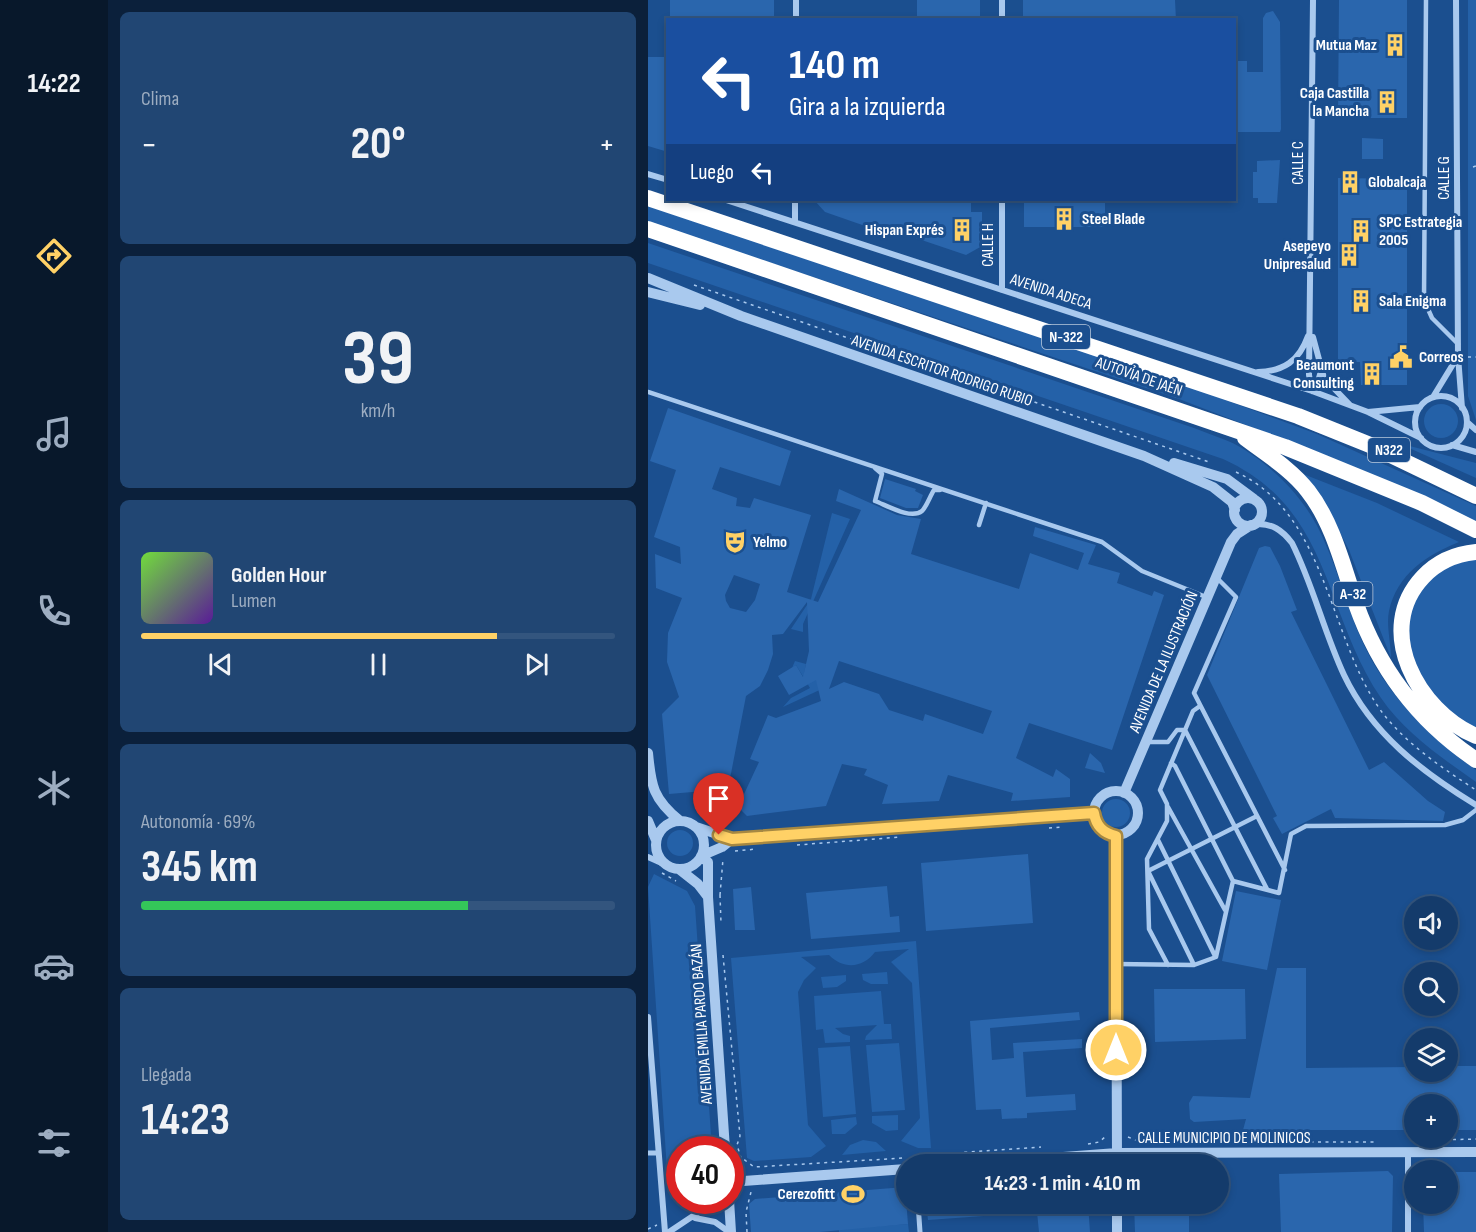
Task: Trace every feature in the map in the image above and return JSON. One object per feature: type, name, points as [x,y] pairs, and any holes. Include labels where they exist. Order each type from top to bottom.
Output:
[{"type":"highway","name":"AUTOVÍA DE JAÉN","points":[[648,198],[1298,416],[1370,445],[1476,496]]},
{"type":"highway","name":"AUTOVÍA DE JAÉN","points":[[648,229],[1232,428],[1422,503],[1476,530]]},
{"type":"highway","name":"N322","points":[[1298,416],[1378,444],[1476,490]]},
{"type":"highway","name":"A-32","points":[[1232,428],[1285,468],[1308,491],[1327,523],[1369,638],[1381,662],[1416,710],[1437,731],[1476,760]]},
{"type":"highway","points":[[1476,552],[1455,555],[1442,561],[1417,583],[1401,617],[1400,636],[1413,676],[1426,696],[1456,726],[1476,736]]},
{"type":"street","points":[[796,0],[796,18]]},
{"type":"street","points":[[1002,0],[1002,18]]},
{"type":"street","name":"CALLE C","points":[[1312,391],[1308,375],[1311,327],[1313,0]]},
{"type":"street","name":"CALLE G","points":[[1456,0],[1458,357],[1462,408]]},
{"type":"street","points":[[648,174],[666,179]]},
{"type":"street","name":"AVENIDA ADECA","points":[[729,201],[1312,391],[1368,412],[1421,438]]},
{"type":"street","points":[[795,201],[795,222]]},
{"type":"street","name":"CALLE H","points":[[1002,201],[1002,290]]},
{"type":"street","name":"AVENIDA ESCRITOR RODRIGO RUBIO","points":[[648,278],[730,312],[1144,456],[1227,479],[1254,499]]},
{"type":"street","name":"AVENIDA ESCRITOR RODRIGO RUBIO","points":[[648,292],[730,312]]},
{"type":"street","name":"CALLE C","points":[[1311,327],[1321,370],[1329,386],[1353,407]]},
{"type":"street","name":"CALLE C","points":[[1254,373],[1280,370],[1291,364],[1303,350],[1311,327]]},
{"type":"street","points":[[1458,357],[1432,398],[1420,407],[1415,423],[1421,438],[1438,447],[1452,445],[1476,452]]},
{"type":"street","points":[[1312,391],[1316,388],[1321,370]]},
{"type":"street","points":[[1432,398],[1444,396],[1452,399],[1462,408],[1467,422],[1476,430]]},
{"type":"street","name":"AVENIDA ADECA","points":[[1368,412],[1420,407]]},
{"type":"street","points":[[1452,445],[1465,432],[1467,422]]},
{"type":"street","name":"AVENIDA ESCRITOR RODRIGO RUBIO","points":[[1144,456],[1219,490],[1232,502],[1235,513]]},
{"type":"street","points":[[1253,525],[1262,512],[1261,505],[1254,499],[1242,499],[1235,513],[1243,525],[1273,526],[1292,543],[1344,674],[1367,714],[1402,753],[1476,805]]},
{"type":"street","name":"AVENIDA DE LA ILUSTRACIÓN","points":[[1231,542],[1235,513]]},
{"type":"street","name":"AVENIDA DE LA ILUSTRACIÓN","points":[[1124,793],[1231,542],[1237,534],[1253,525]]},
{"type":"street","points":[[648,753],[649,782],[661,802],[680,821],[732,839],[1094,813]]},
{"type":"street","points":[[1112,791],[1124,793],[1136,805],[1138,814],[1133,828],[1116,836],[1103,831],[1098,826],[1094,813],[1101,797],[1112,791]]},
{"type":"street","points":[[648,821],[662,868]]},
{"type":"street","points":[[653,842],[662,828],[680,821]]},
{"type":"street","points":[[696,827],[704,844],[701,857]]},
{"type":"street","points":[[1116,836],[1117,1154]]},
{"type":"street","points":[[648,857],[662,868],[679,869],[693,866],[701,857],[722,847],[732,839]]},
{"type":"street","name":"AVENIDA EMILIA PARDO BAZÁN","points":[[701,857],[708,862],[710,872],[708,897],[724,1136]]},
{"type":"street","points":[[679,869],[698,884],[708,897]]},
{"type":"street","points":[[648,1017],[650,1080],[667,1232],[699,1214]]},
{"type":"street","name":"CALLE MUNICIPIO DE MOLINICOS","points":[[1229,1156],[1476,1152]]},
{"type":"street","points":[[648,1154],[658,1153]]},
{"type":"street","points":[[1408,1153],[1408,1232]]},
{"type":"street","points":[[744,1181],[896,1170]]},
{"type":"street","points":[[729,1214],[730,1232]]},
{"type":"street","points":[[919,1214],[920,1232]]},
{"type":"street","points":[[1117,1214],[1117,1232]]},
{"type":"street","points":[[694,1218],[715,1222],[730,1232]]},
{"type":"lane","points":[[1426,0],[1424,300],[1432,318],[1458,344]]},
{"type":"lane","points":[[648,392],[1102,542],[1142,572],[1208,597]]},
{"type":"lane","points":[[870,465],[882,474],[875,501],[906,513],[917,514],[923,510],[934,490],[945,490]]},
{"type":"lane","points":[[979,525],[986,504]]},
{"type":"lane","points":[[1216,577],[1236,597],[1194,693],[1284,870]]},
{"type":"lane","points":[[1200,706],[1193,711],[1160,790],[1226,911]]},
{"type":"lane","points":[[1146,742],[1168,742],[1177,730],[1185,730]]},
{"type":"lane","points":[[1185,730],[1267,890]]},
{"type":"lane","points":[[1171,763],[1175,765],[1233,881],[1216,957]]},
{"type":"lane","points":[[1167,804],[1167,820],[1147,858],[1149,929],[1168,965]]},
{"type":"lane","points":[[1233,881],[1279,893],[1291,834],[1306,826],[1445,825],[1463,820],[1476,810]]},
{"type":"lane","points":[[1148,871],[1257,816]]},
{"type":"lane","points":[[1158,840],[1216,957]]},
{"type":"lane","points":[[1148,871],[1194,965]]},
{"type":"lane","points":[[1116,964],[1194,965],[1216,957]]},
{"type":"path","points":[[690,283],[1217,464]]},
{"type":"path","points":[[1228,469],[1257,484],[1295,523],[1313,557],[1361,677],[1380,710],[1407,738],[1476,790]]},
{"type":"path","points":[[1050,828],[1062,827],[1066,824]]},
{"type":"path","points":[[794,842],[799,846],[900,839],[903,835]]},
{"type":"path","points":[[733,851],[757,849],[760,844]]},
{"type":"path","points":[[721,930],[720,866],[723,858]]},
{"type":"path","points":[[662,868],[676,881]]},
{"type":"path","points":[[722,951],[725,963],[740,1136]]},
{"type":"path","points":[[747,1163],[751,1194],[747,1212],[747,1232]]},
{"type":"path","points":[[648,1229],[664,1220]]},
{"type":"shaded area","points":[[1468,0],[1476,0],[1476,420],[1468,396]]},
{"type":"shaded area","points":[[648,206],[1174,381],[1317,434],[1476,506],[1476,523],[1337,460],[1179,399],[648,222]]},
{"type":"shaded area","points":[[648,243],[1194,428],[1227,440],[1245,450],[1271,469],[1303,503],[1331,557],[1363,643],[1384,680],[1426,729],[1476,770],[1476,782],[1413,734],[1381,698],[1362,665],[1306,534],[1286,505],[1259,480],[1223,459],[648,263]]},
{"type":"shaded area","points":[[1441,404],[1453,409],[1458,421],[1453,433],[1441,438],[1429,433],[1424,421],[1429,409]]},
{"type":"shaded area","points":[[1398,443],[1476,463],[1476,478]]},
{"type":"shaded area","points":[[1298,472],[1377,503],[1459,542],[1425,560],[1406,576],[1399,586],[1388,616],[1391,658],[1349,550],[1335,523]]},
{"type":"shaded area","points":[[832,513],[850,519],[803,624],[803,632],[791,629],[811,599]]},
{"type":"shaded area","points":[[1476,556],[1476,729],[1459,719],[1429,689],[1418,671],[1411,651],[1408,631],[1411,612],[1432,575],[1446,566]]},
{"type":"shaded area","points":[[795,661],[806,664],[804,674],[822,680],[826,687],[783,707],[791,698],[810,688],[796,665],[792,668]]},
{"type":"shaded area","points":[[1116,799],[1126,803],[1130,813],[1126,823],[1116,827],[1106,823],[1102,813],[1106,803]]},
{"type":"shaded area","points":[[680,830],[689,834],[693,843],[689,852],[680,856],[671,852],[667,843],[671,834]]},
{"type":"shaded area","points":[[654,874],[687,891],[695,906],[711,1136],[666,1136],[666,1155],[648,887]]},
{"type":"shaded area","points":[[916,941],[931,1148],[918,1148],[901,1141],[920,1118],[912,983],[891,962],[909,949],[875,952],[865,961],[853,965],[841,963],[829,955],[801,957],[816,968],[804,980],[798,992],[808,1125],[826,1146],[811,1157],[754,1161],[747,1158],[731,958]]},
{"type":"shaded area","points":[[887,972],[888,984],[871,984],[863,980],[862,974]]},
{"type":"shaded area","points":[[846,975],[846,981],[837,987],[823,988],[821,977]]},
{"type":"shaded area","points":[[881,991],[884,1024],[891,1024],[892,1039],[865,1040],[877,1025],[835,1028],[850,1036],[850,1042],[825,1043],[823,1029],[816,1030],[814,996]]},
{"type":"shaded area","points":[[899,1043],[905,1110],[872,1112],[866,1045]]},
{"type":"shaded area","points":[[850,1046],[856,1114],[823,1117],[818,1048]]},
{"type":"shaded area","points":[[898,1115],[898,1130],[886,1131],[872,1123],[872,1116]]},
{"type":"shaded area","points":[[856,1117],[857,1124],[845,1134],[832,1134],[831,1120]]},
{"type":"shaded area","points":[[863,1140],[876,1142],[886,1151],[842,1155],[850,1145]]},
{"type":"shaded area","points":[[908,1224],[909,1232],[839,1232],[839,1229]]},
{"type":"building","points":[[670,0],[774,0],[774,18],[670,18]]},
{"type":"building","points":[[917,0],[980,0],[980,18],[917,18]]},
{"type":"building","points":[[1023,0],[1175,0],[1176,18],[1023,18]]},
{"type":"building","points":[[1339,0],[1407,0],[1407,118],[1338,118]]},
{"type":"building","points":[[1273,11],[1280,22],[1281,129],[1280,132],[1236,132],[1236,61],[1247,61],[1247,72],[1263,72],[1263,18],[1266,13]]},
{"type":"building","points":[[648,57],[666,57],[666,151],[648,146]]},
{"type":"building","points":[[1362,138],[1383,139],[1383,159],[1362,159]]},
{"type":"building","points":[[1280,160],[1277,203],[1258,203],[1258,198],[1253,198],[1253,172],[1257,172],[1257,161]]},
{"type":"building","points":[[1338,178],[1407,179],[1407,385],[1361,385],[1360,362],[1338,362]]},
{"type":"building","points":[[815,201],[971,201],[971,212],[982,212],[982,246],[966,255],[892,230],[891,235],[825,212]]},
{"type":"building","name":"Steel Blade","points":[[1024,201],[1105,201],[1105,227],[1024,227]]},
{"type":"building","points":[[668,408],[791,451],[780,486],[720,467],[712,489],[737,498],[736,506],[750,508],[754,498],[811,515],[787,592],[818,602],[861,510],[836,501],[839,489],[897,515],[921,519],[911,554],[1019,589],[1030,553],[1078,570],[1084,553],[1033,536],[1035,527],[1096,545],[1088,564],[1120,573],[1117,583],[1152,596],[1154,591],[1164,595],[1112,750],[1029,723],[1016,758],[1053,777],[1056,769],[1070,779],[1070,797],[1011,801],[1013,793],[948,775],[939,801],[882,804],[888,785],[864,775],[867,769],[842,764],[826,806],[747,816],[738,807],[759,762],[750,759],[768,715],[776,718],[821,701],[816,680],[789,695],[778,676],[796,665],[803,677],[809,651],[807,602],[783,634],[772,635],[773,654],[768,670],[760,686],[746,696],[728,789],[669,794],[662,714],[679,697],[667,662],[668,633],[682,598],[656,588],[655,554],[681,564],[680,547],[654,537],[676,470],[650,461]],"holes":[[[734,575],[760,584],[755,600],[746,612],[730,608],[726,601],[725,595]],[[839,661],[992,711],[983,734],[925,714],[923,721],[889,710],[879,694],[844,682],[829,689]]]},
{"type":"building","points":[[885,479],[916,489],[915,491],[923,495],[918,508],[906,508],[880,498]]},
{"type":"building","points":[[1270,547],[1280,566],[1297,610],[1291,612],[1369,770],[1384,762],[1428,801],[1445,812],[1443,821],[1335,818],[1331,809],[1282,834],[1273,818],[1277,816],[1207,675],[1259,548]]},
{"type":"building","points":[[1090,753],[1101,763],[1105,773],[1085,768]]},
{"type":"building","points":[[1028,854],[1033,923],[926,931],[921,863]]},
{"type":"building","points":[[887,886],[890,917],[899,916],[900,932],[811,939],[806,893]]},
{"type":"building","points":[[751,887],[755,930],[735,930],[733,889]]},
{"type":"building","points":[[1236,891],[1281,900],[1267,970],[1222,961]]},
{"type":"building","points":[[1277,968],[1306,968],[1306,1068],[1404,1067],[1404,1082],[1458,1082],[1458,1066],[1476,1066],[1476,1130],[1458,1130],[1458,1094],[1404,1094],[1404,1130],[1243,1130],[1246,1119],[1194,1122],[1190,1119],[1189,1103],[1193,1096],[1250,1098]]},
{"type":"building","points":[[1154,989],[1245,989],[1246,1039],[1155,1042]]},
{"type":"building","points":[[1079,1012],[1080,1020],[990,1028],[992,1060],[1014,1058],[1013,1043],[1082,1039],[1082,1048],[1023,1052],[1026,1097],[1075,1094],[1076,1110],[1027,1113],[1027,1118],[1002,1119],[1001,1109],[976,1110],[970,1021]]},
{"type":"building","points":[[1388,1171],[1393,1176],[1392,1232],[1281,1232],[1279,1174]]},
{"type":"building","points":[[1458,1172],[1476,1172],[1476,1232],[1424,1232],[1423,1214],[1458,1214]]},
{"type":"building","points":[[896,1188],[896,1214],[907,1214],[908,1224],[820,1232],[751,1232],[749,1204],[755,1199]]},
{"type":"building","points":[[927,1214],[1010,1214],[928,1220]]},
{"type":"building","points":[[1037,1214],[1089,1214],[1090,1232],[1039,1232]]},
{"type":"building","points":[[1134,1214],[1189,1214],[1189,1232],[1135,1232]]},
{"type":"place","name":"Mutua Maz","points":[[1395,45]]},
{"type":"place","name":"Caja Castilla la Mancha","points":[[1387,102]]},
{"type":"place","name":"Globalcaja","points":[[1350,182]]},
{"type":"place","name":"Steel Blade","points":[[1064,219]]},
{"type":"place","name":"Hispan Exprés","points":[[962,230]]},
{"type":"place","name":"SPC Estrategia 2005","points":[[1361,231]]},
{"type":"place","name":"Asepeyo Unipresalud","points":[[1349,255]]},
{"type":"place","name":"Sala Enigma","points":[[1361,301]]},
{"type":"place","name":"Correos","points":[[1401,357]]},
{"type":"place","name":"Beaumont Consulting","points":[[1372,374]]},
{"type":"place","name":"Yelmo","points":[[735,542]]},
{"type":"place","name":"Cerezofitt","points":[[853,1194]]},
{"type":"route","points":[[719,835],[732,839],[1094,813],[1098,826],[1103,831],[1116,836],[1116,1050]]}]
